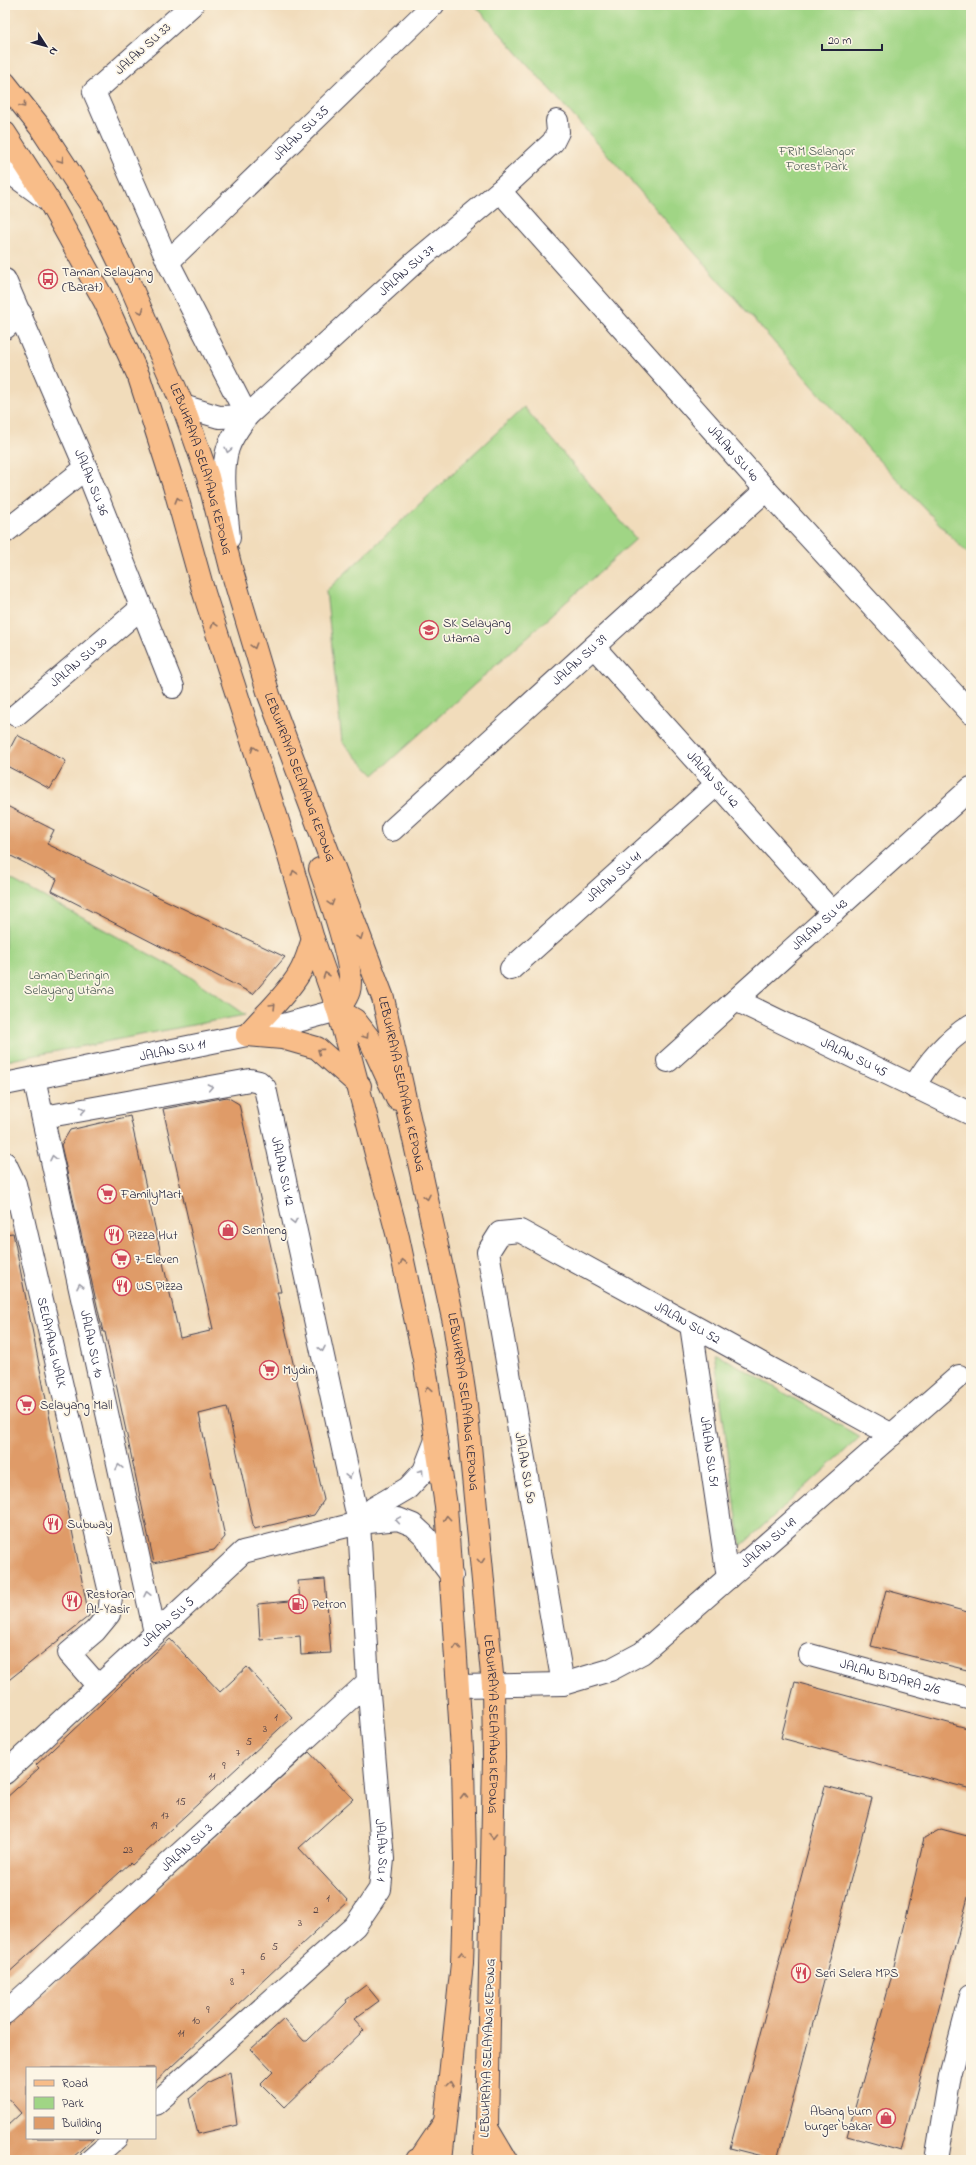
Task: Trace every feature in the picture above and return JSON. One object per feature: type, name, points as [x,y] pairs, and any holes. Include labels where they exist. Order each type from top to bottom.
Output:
[{"type":"main road","name":"LEBUHRAYA SELAYANG KEPONG","points":[[5,83],[40,127],[93,208],[128,280],[183,406],[208,477],[230,568],[269,695],[383,998],[454,1323],[462,1375],[493,1685],[494,1757],[487,2128],[484,2160]]},
{"type":"main road","points":[[5,133],[49,201],[105,302],[139,377],[174,486],[204,593],[285,843],[313,939],[338,1010],[360,1086],[398,1237],[424,1360],[446,1506],[459,1686],[465,1861],[462,1963],[441,2160]]},
{"type":"main road","points":[[283,730],[313,848],[342,939],[349,971],[349,990],[338,1010]]},
{"type":"main road","points":[[247,1035],[268,1010],[289,990],[300,972],[313,939]]},
{"type":"main road","points":[[338,1010],[355,1020],[369,1038],[398,1101],[410,1118]]},
{"type":"main road","points":[[247,1035],[282,1038],[317,1048],[360,1086]]},
{"type":"main road","points":[[417,2160],[420,2160],[445,2122]]},
{"type":"main road","points":[[487,2128],[506,2160]]},
{"type":"street","name":"JALAN SU 33","points":[[168,262],[94,92],[192,5]]},
{"type":"street","name":"JALAN SU 35","points":[[168,262],[433,5]]},
{"type":"street","name":"JALAN SU 37","points":[[230,568],[225,471],[227,449],[234,434],[247,416],[414,263],[500,191],[553,142],[558,132],[557,121]]},
{"type":"street","points":[[5,169],[49,201]]},
{"type":"street","name":"JALAN SU 40","points":[[500,191],[766,490],[971,713]]},
{"type":"street","points":[[168,262],[247,416],[219,418],[183,406]]},
{"type":"street","name":"JALAN SU 36","points":[[5,280],[21,314],[86,468],[140,609],[173,687]]},
{"type":"street","points":[[5,328],[21,314]]},
{"type":"street","points":[[5,532],[86,468]]},
{"type":"street","name":"JALAN SU 39","points":[[392,830],[766,490]]},
{"type":"street","name":"JALAN SU 30","points":[[16,714],[140,609]]},
{"type":"street","name":"JALAN SU 42","points":[[594,647],[833,913]]},
{"type":"street","name":"JALAN SU 41","points":[[511,969],[717,784]]},
{"type":"street","name":"JALAN SU 43","points":[[668,1061],[971,788]]},
{"type":"street","name":"JALAN SU 45","points":[[736,1000],[971,1114]]},
{"type":"street","name":"JALAN SU 11","points":[[5,1084],[247,1035],[338,1010]]},
{"type":"street","points":[[914,1087],[926,1065],[956,1035],[971,1024]]},
{"type":"street","name":"JALAN SU 10","points":[[34,1078],[44,1117],[155,1633]]},
{"type":"street","name":"JALAN SU 12","points":[[44,1117],[250,1080],[259,1082],[265,1088],[359,1523]]},
{"type":"street","name":"SELAYANG WALK","points":[[5,1163],[15,1184],[110,1597],[109,1614],[95,1631],[69,1653],[98,1686]]},
{"type":"street","name":"JALAN SU 52","points":[[488,1252],[500,1233],[520,1231],[892,1435]]},
{"type":"street","name":"JALAN SU 50","points":[[488,1252],[563,1684]]},
{"type":"street","name":"JALAN SU 51","points":[[691,1324],[728,1578]]},
{"type":"street","name":"JALAN SU 49","points":[[459,1686],[563,1684],[610,1670],[642,1653],[959,1376]]},
{"type":"street","points":[[359,1523],[374,1508],[408,1488],[424,1471],[436,1440]]},
{"type":"street","name":"JALAN SU 5","points":[[5,1773],[244,1552],[359,1523],[398,1519],[413,1525],[426,1537],[434,1552],[452,1576]]},
{"type":"street","name":"JALAN SU 1","points":[[156,2103],[355,1926],[380,1889],[384,1859],[368,1682],[359,1523]]},
{"type":"street","name":"JALAN BIDARA 2/6","points":[[810,1655],[971,1699]]},
{"type":"street","name":"JALAN SU 3","points":[[5,2013],[368,1682]]},
{"type":"street","points":[[936,2160],[950,2076],[971,1996]]},
{"type":"street","points":[[91,2160],[115,2139]]},
{"type":"green space","name":"FRIM Selangor Forest Park","points":[[475,5],[971,5],[971,557],[873,454]]},
{"type":"green space","points":[[524,407],[636,539],[374,775],[342,742],[326,591]]},
{"type":"green space","name":"Laman Beringin Selayang Utama","points":[[5,876],[186,974],[245,1015],[5,1061]]},
{"type":"green space","points":[[714,1352],[860,1437],[741,1546]]},
{"type":"building","points":[[17,735],[66,761],[50,789],[5,765],[5,758]]},
{"type":"building","points":[[5,805],[54,830],[47,844],[285,957],[253,994],[52,891],[57,879],[5,853]]},
{"type":"building","points":[[227,1097],[239,1104],[281,1292],[277,1292],[324,1500],[314,1515],[254,1529],[227,1407],[199,1414],[225,1537],[214,1550],[154,1563],[105,1332],[103,1332],[61,1145],[70,1130],[130,1116],[180,1338],[210,1331],[209,1329],[213,1329],[163,1109]]},
{"type":"building","name":"Selayang Mall","points":[[13,1233],[89,1616],[5,1683],[5,1234]]},
{"type":"building","points":[[325,1579],[331,1653],[301,1655],[300,1636],[260,1640],[258,1604],[300,1600],[298,1581]]},
{"type":"building","points":[[886,1590],[971,1613],[971,1671],[871,1646]]},
{"type":"building","points":[[170,1639],[220,1692],[247,1667],[292,1717],[132,1865],[130,1863],[5,1976],[5,1799],[39,1768],[36,1765]]},
{"type":"building","points":[[795,1682],[971,1729],[971,1789],[781,1738]]},
{"type":"building","points":[[309,1752],[353,1799],[299,1848],[348,1901],[156,2081],[156,2067],[26,2067],[26,2139],[93,2139],[70,2160],[5,2160],[5,2128],[21,2113],[5,2095],[5,2028]]},
{"type":"building","name":"Seri Selera MPS","points":[[825,1786],[872,1798],[777,2160],[730,2148]]},
{"type":"building","points":[[941,1829],[971,1837],[971,1886],[901,2151],[847,2136],[890,1983],[924,1838]]},
{"type":"building","points":[[366,1985],[379,2001],[354,2019],[364,2030],[284,2107],[261,2084],[273,2072],[251,2049],[284,2019],[304,2041],[307,2041],[347,2002],[346,2000]]},
{"type":"building","points":[[230,2072],[237,2125],[198,2134],[189,2099],[209,2082]]},
{"type":"place","name":"Taman Selayang (Barat)","points":[[48,279]]},
{"type":"place","name":"SK Selayang Utama","points":[[429,630]]},
{"type":"place","name":"FamilyMart","points":[[107,1194]]},
{"type":"place","name":"Senheng","points":[[228,1230]]},
{"type":"place","name":"Pizza Hut","points":[[114,1235]]},
{"type":"place","name":"7-Eleven","points":[[121,1259]]},
{"type":"place","name":"US Pizza","points":[[122,1286]]},
{"type":"place","name":"Mydin","points":[[269,1370]]},
{"type":"place","name":"Selayang Mall","points":[[26,1405]]},
{"type":"place","name":"Subway","points":[[53,1524]]},
{"type":"place","name":"Restoran AL-Yasir","points":[[72,1601]]},
{"type":"place","name":"Petron","points":[[298,1604]]},
{"type":"place","name":"Seri Selera MPS","points":[[801,1973]]},
{"type":"place","name":"Abang burn burger bakar","points":[[886,2118]]}]
